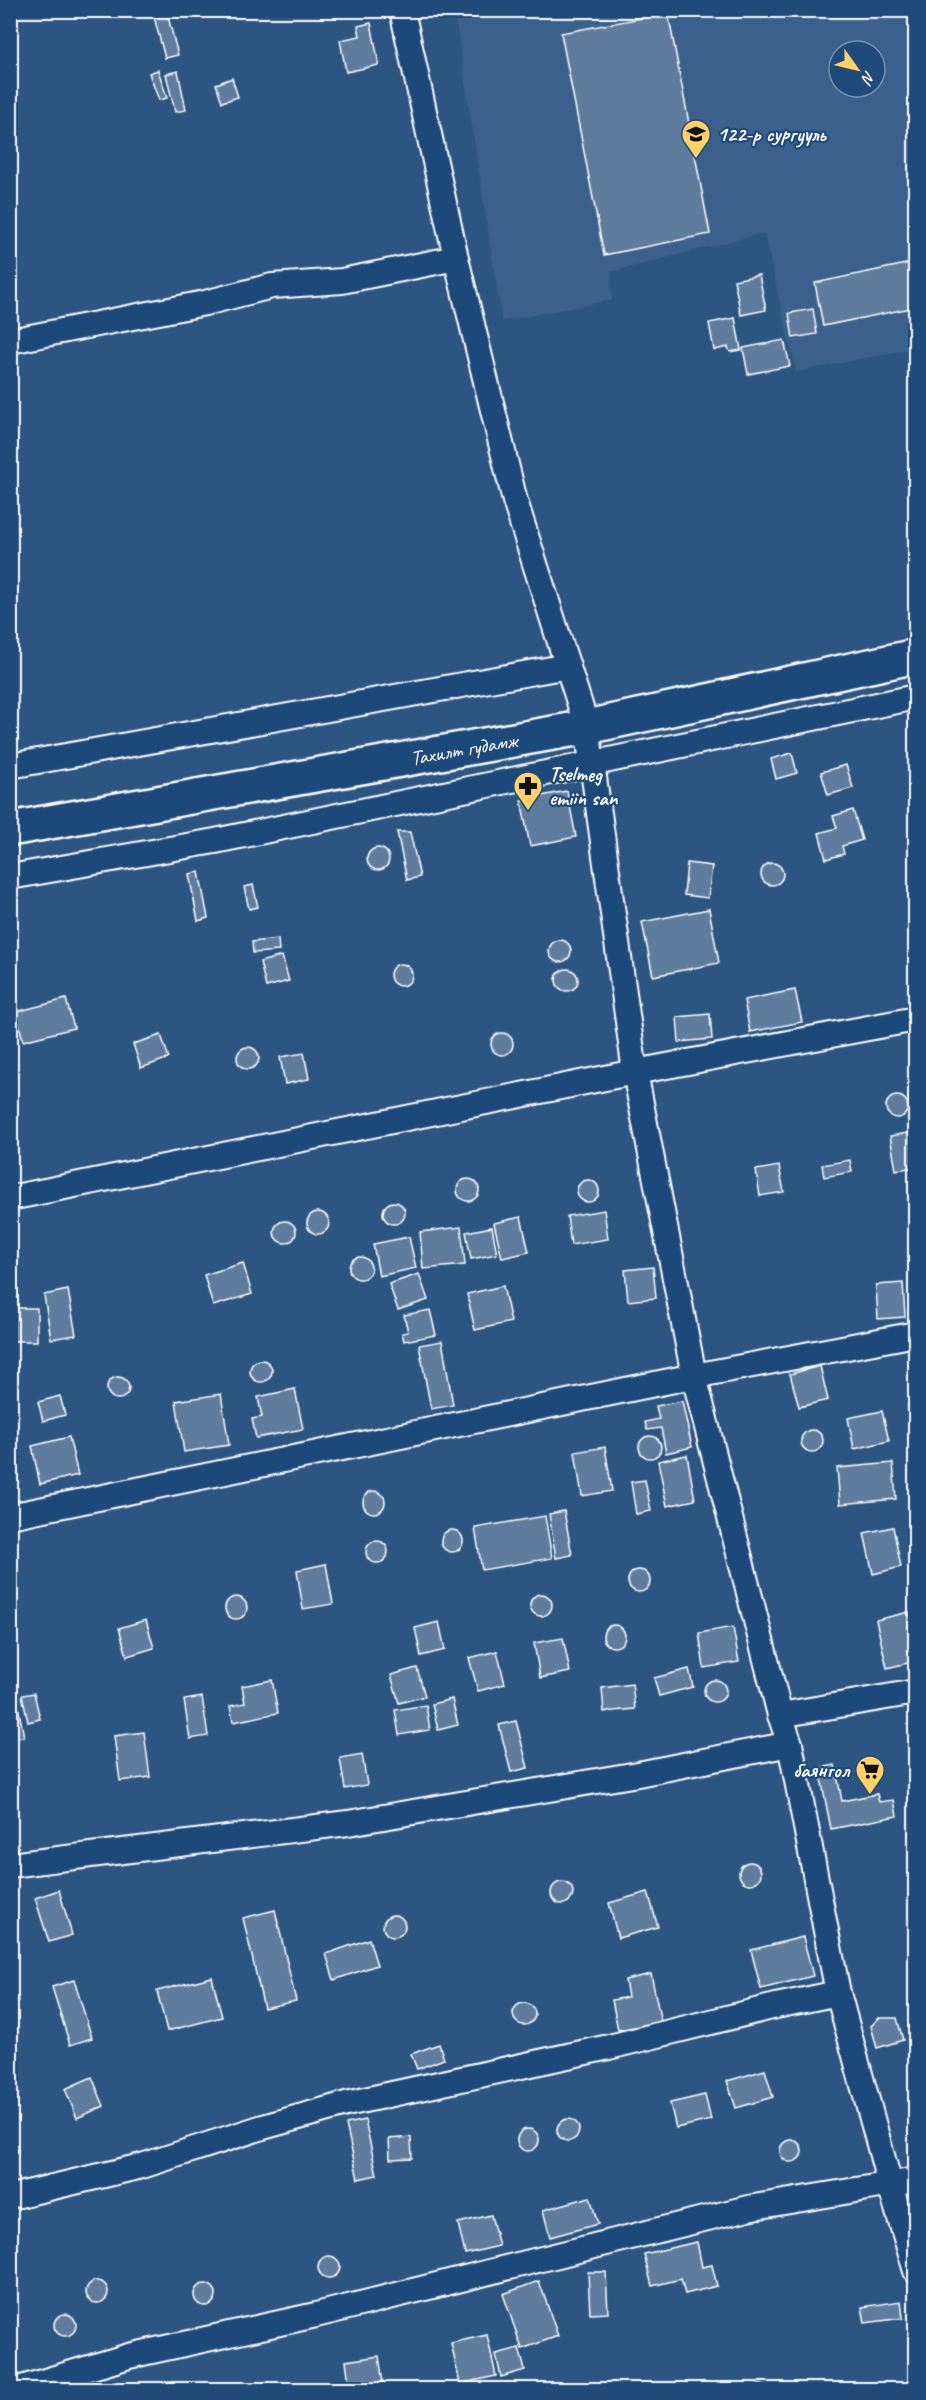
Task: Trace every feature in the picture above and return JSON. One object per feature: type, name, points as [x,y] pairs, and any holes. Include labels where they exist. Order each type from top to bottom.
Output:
[{"type":"main road","name":"Тахилт гудамж","points":[[10,829],[587,727],[915,656]]},
{"type":"street","points":[[402,10],[456,258],[515,501],[587,727],[635,1072],[694,1376],[780,1715],[790,1744],[838,1993],[915,2271]]},
{"type":"street","points":[[10,341],[205,303],[272,286],[342,281],[456,258]]},
{"type":"street","points":[[10,766],[568,666]]},
{"type":"street","points":[[10,877],[216,841],[915,697]]},
{"type":"street","points":[[10,1198],[635,1072],[915,1019]]},
{"type":"street","points":[[10,1516],[694,1376],[915,1334]]},
{"type":"street","points":[[780,1715],[915,1692]]},
{"type":"street","points":[[10,1865],[348,1823],[638,1774],[790,1744]]},
{"type":"street","points":[[13,2191],[142,2166],[263,2127],[346,2104],[609,2047],[838,1993]]},
{"type":"street","points":[[15,2390],[129,2356],[316,2315],[748,2208],[915,2180]]},
{"type":"shaded area","name":"122-р сургууль","points":[[454,11],[915,11],[915,348],[796,372],[764,233],[611,272],[612,300],[502,321]]},
{"type":"building","points":[[199,10],[222,10],[200,16]]},
{"type":"building","points":[[167,13],[178,55],[165,58],[154,17]]},
{"type":"building","points":[[668,13],[710,234],[604,255],[561,33]]},
{"type":"building","points":[[371,23],[379,65],[346,72],[340,40],[360,36],[358,26]]},
{"type":"building","points":[[158,70],[167,98],[159,100],[149,73]]},
{"type":"building","points":[[178,71],[186,110],[175,112],[166,74]]},
{"type":"building","points":[[232,78],[238,97],[222,102],[216,84]]},
{"type":"building","points":[[916,262],[916,307],[823,326],[815,283]]},
{"type":"building","points":[[759,275],[766,310],[741,315],[734,280]]},
{"type":"building","points":[[813,309],[817,334],[793,338],[789,313]]},
{"type":"building","points":[[735,318],[741,350],[730,352],[728,347],[714,350],[709,323]]},
{"type":"building","points":[[784,340],[790,366],[748,374],[743,348]]},
{"type":"building","points":[[792,753],[797,773],[776,779],[771,759]]},
{"type":"building","points":[[846,765],[853,788],[828,795],[821,772]]},
{"type":"building","points":[[567,791],[576,837],[530,846],[521,800]]},
{"type":"building","points":[[853,810],[862,840],[842,846],[844,854],[826,859],[819,833],[837,828],[833,816]]},
{"type":"building","points":[[397,832],[410,832],[420,877],[407,880]]},
{"type":"building","points":[[378,848],[386,851],[389,859],[386,867],[378,870],[370,867],[367,859],[370,851]]},
{"type":"building","points":[[687,863],[712,866],[708,898],[684,895]]},
{"type":"building","points":[[772,863],[780,866],[783,874],[780,882],[772,885],[764,882],[761,874],[764,866]]},
{"type":"building","points":[[199,872],[208,918],[198,921],[189,874]]},
{"type":"building","points":[[253,885],[258,907],[249,909],[244,887]]},
{"type":"building","points":[[709,909],[719,963],[653,976],[642,922]]},
{"type":"building","points":[[278,939],[279,951],[253,953],[252,942]]},
{"type":"building","points":[[560,940],[568,943],[571,951],[568,959],[560,962],[552,959],[549,951],[552,943]]},
{"type":"building","points":[[282,956],[289,981],[266,987],[260,962]]},
{"type":"building","points":[[401,964],[409,967],[412,975],[409,983],[401,986],[393,983],[390,975],[393,967]]},
{"type":"building","points":[[567,969],[575,972],[578,980],[575,988],[567,991],[559,988],[556,980],[559,972]]},
{"type":"building","points":[[795,990],[802,1022],[750,1032],[744,1000]]},
{"type":"building","points":[[66,999],[74,1028],[23,1041],[16,1012]]},
{"type":"building","points":[[710,1014],[712,1039],[679,1042],[677,1017]]},
{"type":"building","points":[[502,1033],[510,1036],[513,1044],[510,1052],[502,1055],[494,1052],[491,1044],[494,1036]]},
{"type":"building","points":[[161,1035],[169,1058],[141,1068],[133,1044]]},
{"type":"building","points":[[248,1047],[256,1050],[259,1058],[256,1066],[248,1069],[240,1066],[237,1058],[240,1050]]},
{"type":"building","points":[[304,1053],[309,1079],[285,1084],[280,1057]]},
{"type":"building","points":[[897,1096],[905,1099],[908,1107],[905,1115],[897,1118],[889,1115],[886,1107],[889,1099]]},
{"type":"building","points":[[914,1132],[916,1167],[896,1170],[890,1136]]},
{"type":"building","points":[[850,1160],[852,1172],[824,1177],[822,1165]]},
{"type":"building","points":[[779,1166],[784,1192],[760,1196],[756,1170]]},
{"type":"building","points":[[468,1179],[476,1182],[479,1190],[476,1198],[468,1201],[460,1198],[457,1190],[460,1182]]},
{"type":"building","points":[[588,1180],[596,1183],[599,1191],[596,1199],[588,1202],[580,1199],[577,1191],[580,1183]]},
{"type":"building","points":[[394,1202],[402,1205],[405,1213],[402,1221],[394,1224],[386,1221],[383,1213],[386,1205]]},
{"type":"building","points":[[604,1210],[608,1239],[571,1245],[567,1216]]},
{"type":"building","points":[[318,1212],[326,1215],[329,1223],[326,1231],[318,1234],[310,1231],[307,1223],[310,1215]]},
{"type":"building","points":[[521,1217],[529,1252],[502,1258],[494,1223]]},
{"type":"building","points":[[285,1221],[293,1224],[296,1232],[293,1240],[285,1243],[277,1240],[274,1232],[277,1224]]},
{"type":"building","points":[[461,1227],[465,1265],[423,1269],[420,1232]]},
{"type":"building","points":[[492,1227],[497,1254],[471,1259],[466,1232]]},
{"type":"building","points":[[409,1237],[416,1268],[379,1276],[373,1244]]},
{"type":"building","points":[[360,1257],[368,1260],[371,1268],[368,1276],[360,1279],[352,1276],[349,1268],[352,1260]]},
{"type":"building","points":[[243,1263],[252,1294],[213,1306],[204,1275]]},
{"type":"building","points":[[653,1267],[656,1298],[628,1301],[625,1270]]},
{"type":"building","points":[[419,1274],[428,1300],[398,1310],[389,1284]]},
{"type":"building","points":[[903,1283],[905,1317],[878,1319],[876,1285]]},
{"type":"building","points":[[503,1286],[511,1322],[475,1330],[467,1294]]},
{"type":"building","points":[[68,1290],[76,1335],[51,1339],[44,1295]]},
{"type":"building","points":[[14,1308],[37,1308],[37,1341],[14,1341]]},
{"type":"building","points":[[430,1310],[436,1335],[404,1341],[402,1333],[408,1332],[404,1315]]},
{"type":"building","points":[[442,1341],[453,1405],[431,1409],[419,1345]]},
{"type":"building","points":[[261,1360],[269,1363],[272,1371],[269,1379],[261,1382],[253,1379],[250,1371],[253,1363]]},
{"type":"building","points":[[820,1366],[828,1400],[799,1407],[790,1374]]},
{"type":"building","points":[[118,1377],[126,1380],[129,1388],[126,1396],[118,1399],[110,1396],[107,1388],[110,1380]]},
{"type":"building","points":[[295,1389],[303,1429],[256,1438],[252,1419],[262,1417],[258,1397]]},
{"type":"building","points":[[221,1394],[229,1445],[184,1452],[176,1401]]},
{"type":"building","points":[[60,1396],[65,1415],[43,1421],[38,1402]]},
{"type":"building","points":[[682,1401],[692,1447],[666,1453],[661,1428],[647,1430],[645,1422],[659,1419],[656,1406]]},
{"type":"building","points":[[908,1404],[916,1404],[916,1437],[909,1437]]},
{"type":"building","points":[[882,1411],[889,1441],[854,1449],[848,1418]]},
{"type":"building","points":[[812,1430],[820,1433],[823,1441],[820,1449],[812,1452],[804,1449],[801,1441],[804,1433]]},
{"type":"building","points":[[650,1436],[658,1439],[661,1447],[658,1455],[650,1458],[642,1455],[639,1447],[642,1439]]},
{"type":"building","points":[[69,1437],[78,1475],[40,1484],[32,1446]]},
{"type":"building","points":[[605,1447],[612,1491],[582,1496],[575,1452]]},
{"type":"building","points":[[687,1455],[695,1500],[667,1506],[658,1461]]},
{"type":"building","points":[[893,1463],[896,1499],[840,1504],[837,1468]]},
{"type":"building","points":[[645,1480],[651,1511],[636,1514],[631,1482]]},
{"type":"building","points":[[374,1491],[382,1494],[385,1502],[382,1510],[374,1513],[366,1510],[363,1502],[366,1494]]},
{"type":"building","points":[[564,1511],[572,1555],[556,1558],[549,1514]]},
{"type":"building","points":[[545,1516],[552,1558],[482,1570],[475,1528]]},
{"type":"building","points":[[893,1527],[901,1567],[873,1574],[864,1533]]},
{"type":"building","points":[[452,1530],[460,1533],[463,1541],[460,1549],[452,1552],[444,1549],[441,1541],[444,1533]]},
{"type":"building","points":[[377,1541],[385,1544],[388,1552],[385,1560],[377,1563],[369,1560],[366,1552],[369,1544]]},
{"type":"building","points":[[326,1564],[333,1604],[303,1609],[297,1570]]},
{"type":"building","points":[[639,1570],[647,1573],[650,1581],[647,1589],[639,1592],[631,1589],[628,1581],[631,1573]]},
{"type":"building","points":[[541,1594],[549,1597],[552,1605],[549,1613],[541,1616],[533,1613],[530,1605],[533,1597]]},
{"type":"building","points":[[236,1597],[244,1600],[247,1608],[244,1616],[236,1619],[228,1616],[225,1608],[228,1600]]},
{"type":"building","points":[[909,1612],[916,1641],[916,1661],[887,1668],[876,1620]]},
{"type":"building","points":[[146,1620],[154,1648],[127,1656],[119,1628]]},
{"type":"building","points":[[439,1622],[445,1650],[421,1656],[415,1628]]},
{"type":"building","points":[[614,1625],[622,1628],[625,1636],[622,1644],[614,1647],[606,1644],[603,1636],[606,1628]]},
{"type":"building","points":[[733,1627],[739,1662],[704,1668],[699,1633]]},
{"type":"building","points":[[563,1638],[570,1672],[540,1678],[534,1643]]},
{"type":"building","points":[[497,1651],[505,1684],[478,1691],[469,1658]]},
{"type":"building","points":[[417,1668],[425,1696],[399,1703],[391,1675]]},
{"type":"building","points":[[689,1669],[693,1687],[659,1696],[654,1678]]},
{"type":"building","points":[[272,1680],[278,1713],[233,1722],[230,1706],[245,1703],[242,1686]]},
{"type":"building","points":[[715,1680],[723,1683],[726,1691],[723,1699],[715,1702],[707,1699],[704,1691],[707,1683]]},
{"type":"building","points":[[632,1684],[635,1709],[604,1712],[602,1688]]},
{"type":"building","points":[[34,1693],[40,1719],[28,1722],[22,1695]]},
{"type":"building","points":[[16,1695],[24,1737],[10,1739],[10,1696]]},
{"type":"building","points":[[202,1697],[208,1736],[190,1739],[184,1700]]},
{"type":"building","points":[[452,1699],[458,1725],[438,1730],[432,1704]]},
{"type":"building","points":[[426,1705],[430,1730],[399,1735],[395,1710]]},
{"type":"building","points":[[516,1721],[528,1768],[511,1772],[499,1725]]},
{"type":"building","points":[[144,1732],[150,1777],[120,1781],[114,1736]]},
{"type":"building","points":[[362,1754],[367,1785],[345,1789],[340,1758]]},
{"type":"building","points":[[835,1765],[842,1801],[877,1794],[879,1802],[894,1800],[897,1816],[831,1829],[819,1768]]},
{"type":"building","points":[[750,1862],[758,1865],[761,1873],[758,1881],[750,1884],[742,1881],[739,1873],[742,1865]]},
{"type":"building","points":[[562,1882],[570,1885],[573,1893],[570,1901],[562,1904],[554,1901],[551,1893],[554,1885]]},
{"type":"building","points":[[59,1890],[72,1935],[49,1942],[35,1898]]},
{"type":"building","points":[[648,1892],[658,1927],[618,1938],[609,1903]]},
{"type":"building","points":[[275,1910],[296,2001],[264,2008],[243,1918]]},
{"type":"building","points":[[394,1915],[402,1918],[405,1926],[402,1934],[394,1937],[386,1934],[383,1926],[386,1918]]},
{"type":"building","points":[[803,1937],[813,1976],[761,1989],[751,1950]]},
{"type":"building","points":[[369,1939],[377,1965],[334,1980],[326,1954]]},
{"type":"building","points":[[651,1974],[661,2022],[618,2030],[612,2000],[628,1997],[625,1980]]},
{"type":"building","points":[[212,1977],[222,2017],[167,2031],[157,1991]]},
{"type":"building","points":[[74,1980],[92,2038],[70,2045],[52,1987]]},
{"type":"building","points":[[524,2003],[532,2006],[535,2014],[532,2022],[524,2025],[516,2022],[513,2014],[516,2006]]},
{"type":"building","points":[[879,2018],[897,2018],[903,2040],[877,2048],[871,2026]]},
{"type":"building","points":[[439,2044],[444,2059],[417,2069],[411,2054]]},
{"type":"building","points":[[765,2070],[773,2097],[736,2108],[727,2081]]},
{"type":"building","points":[[92,2077],[104,2106],[77,2118],[65,2089]]},
{"type":"building","points":[[705,2095],[711,2120],[676,2128],[670,2103]]},
{"type":"building","points":[[568,2119],[576,2122],[579,2130],[576,2138],[568,2141],[560,2138],[557,2130],[560,2122]]},
{"type":"building","points":[[365,2120],[377,2175],[358,2179],[346,2124]]},
{"type":"building","points":[[528,2129],[536,2132],[539,2140],[536,2148],[528,2151],[520,2148],[517,2140],[520,2132]]},
{"type":"building","points":[[411,2137],[412,2158],[390,2159],[389,2139]]},
{"type":"building","points":[[791,2140],[799,2143],[802,2151],[799,2159],[791,2162],[783,2159],[780,2151],[783,2143]]},
{"type":"building","points":[[590,2197],[598,2224],[550,2237],[543,2210]]},
{"type":"building","points":[[491,2215],[499,2246],[465,2254],[458,2223]]},
{"type":"building","points":[[697,2242],[702,2267],[712,2265],[717,2286],[685,2294],[681,2279],[652,2286],[644,2254]]},
{"type":"building","points":[[329,2256],[339,2263],[340,2267],[333,2277],[329,2278],[319,2271],[318,2267],[325,2257]]},
{"type":"building","points":[[588,2272],[606,2272],[608,2313],[590,2314]]},
{"type":"building","points":[[97,2281],[107,2288],[108,2292],[101,2302],[97,2303],[87,2296],[86,2292],[93,2282]]},
{"type":"building","points":[[539,2281],[558,2336],[522,2349],[503,2294]]},
{"type":"building","points":[[205,2284],[215,2291],[216,2295],[209,2305],[205,2306],[195,2299],[194,2295],[201,2285]]},
{"type":"building","points":[[901,2301],[903,2318],[865,2323],[862,2307]]},
{"type":"building","points":[[65,2314],[75,2321],[76,2325],[69,2335],[65,2336],[55,2329],[54,2325],[61,2315]]},
{"type":"building","points":[[487,2335],[496,2376],[460,2384],[451,2343]]},
{"type":"building","points":[[519,2348],[525,2370],[501,2377],[496,2354]]},
{"type":"building","points":[[379,2356],[384,2390],[350,2390],[346,2361]]},
{"type":"building","points":[[758,2384],[765,2386],[768,2390],[749,2390]]},
{"type":"place","name":"122-р сургууль","points":[[696,160]]},
{"type":"place","name":"Tselmeg emiin san","points":[[528,812]]},
{"type":"place","name":"баянгол","points":[[870,1796]]}]
